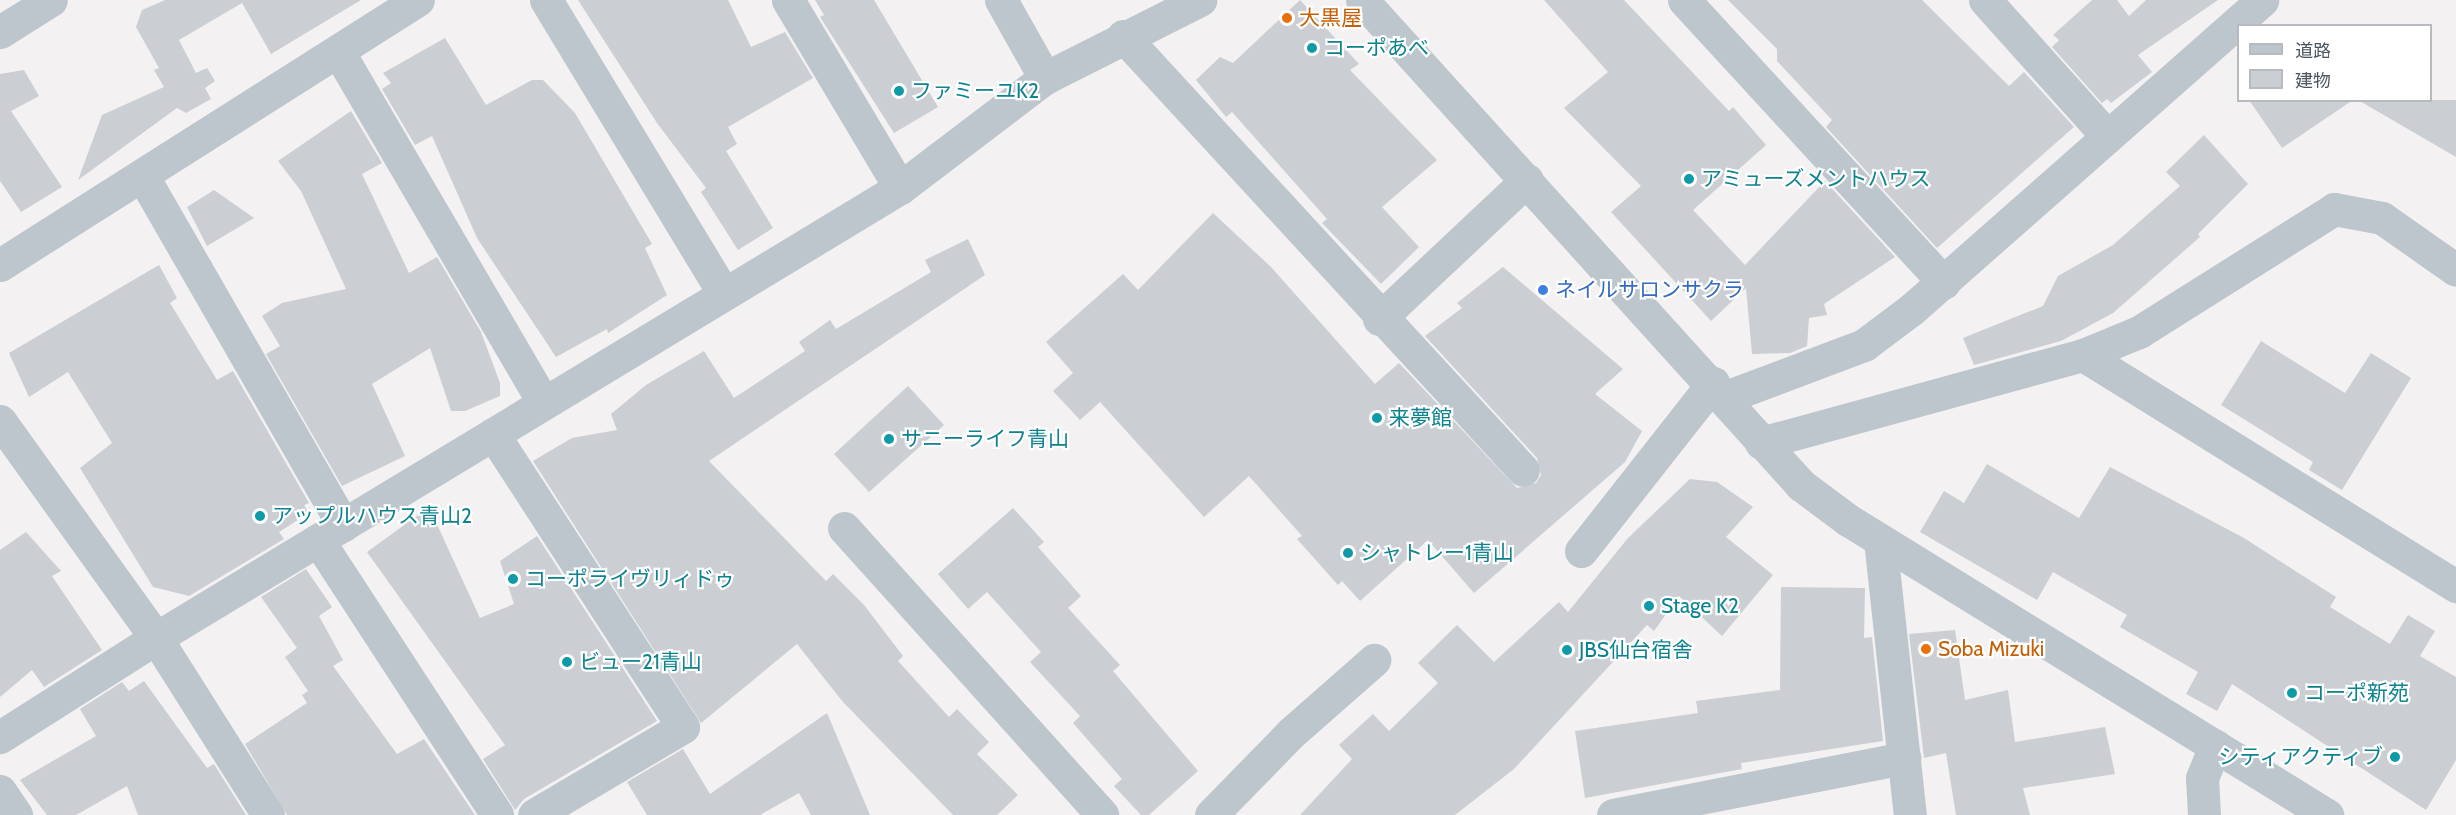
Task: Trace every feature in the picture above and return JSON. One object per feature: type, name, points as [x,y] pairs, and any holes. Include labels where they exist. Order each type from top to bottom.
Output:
[{"type":"street","points":[[0,32],[51,0]]},
{"type":"street","points":[[0,265],[418,0]]},
{"type":"street","points":[[546,0],[724,294]]},
{"type":"street","points":[[788,0],[900,188]]},
{"type":"street","points":[[1001,0],[1045,78]]},
{"type":"street","points":[[0,737],[156,638],[900,188],[1045,78],[1123,36],[1200,0]]},
{"type":"street","points":[[1362,0],[1718,390],[1761,443],[1801,485],[1881,540],[2327,815]]},
{"type":"street","points":[[1684,0],[1944,282]]},
{"type":"street","points":[[1985,0],[2106,135]]},
{"type":"street","points":[[1581,551],[1718,390],[1864,345],[1944,282],[2106,135],[2262,0]]},
{"type":"street","points":[[1123,36],[1378,319],[1523,470]]},
{"type":"street","points":[[338,51],[544,403]]},
{"type":"street","points":[[142,175],[330,532],[497,815]]},
{"type":"street","points":[[1378,319],[1527,180]]},
{"type":"street","points":[[1761,443],[2084,355],[2139,332],[2334,209],[2382,218],[2456,270]]},
{"type":"street","points":[[2084,355],[2456,586]]},
{"type":"street","points":[[0,422],[156,638],[268,815]]},
{"type":"street","points":[[493,434],[683,727],[534,815]]},
{"type":"street","points":[[844,528],[1102,815]]},
{"type":"street","points":[[1881,540],[1910,815]]},
{"type":"street","points":[[1211,815],[1292,733],[1374,660]]},
{"type":"street","points":[[2204,815],[2202,778],[2216,745]]},
{"type":"street","points":[[1613,815],[1904,758]]},
{"type":"street","points":[[0,791],[16,815]]},
{"type":"building","points":[[165,0],[361,0],[271,54],[242,3],[179,40],[196,73],[207,68],[215,81],[205,88],[211,99],[186,113],[177,108],[78,180],[102,115],[164,87],[154,70],[159,68],[136,27],[142,10]]},
{"type":"building","points":[[578,0],[728,0],[751,47],[785,32],[813,78],[728,127],[737,144],[726,151],[773,228],[738,250],[701,192],[706,188],[657,123]]},
{"type":"building","points":[[815,0],[874,0],[938,107],[894,133],[820,17],[824,15]]},
{"type":"building","points":[[1300,0],[1359,64],[1350,70],[1437,160],[1382,207],[1419,247],[1381,284],[1322,223],[1327,219],[1232,112],[1226,117],[1196,80],[1220,57],[1233,63]]},
{"type":"building","points":[[1544,0],[1624,0],[1729,111],[1733,107],[1766,145],[1693,210],[1745,265],[1825,181],[1895,257],[1824,304],[1827,315],[1809,318],[1807,346],[1790,353],[1752,354],[1746,288],[1711,321],[1611,212],[1641,186],[1564,108],[1608,72]]},
{"type":"building","points":[[1728,0],[1922,0],[2009,86],[2024,72],[2074,127],[1937,248],[1826,127],[1832,120],[1777,61],[1777,49]]},
{"type":"building","points":[[2092,0],[2117,0],[2129,16],[2146,0],[2218,0],[2138,55],[2152,72],[2111,103],[2107,99],[2102,103],[2052,47],[2059,40],[2053,35]]},
{"type":"building","points":[[445,38],[486,105],[532,80],[543,80],[575,113],[652,244],[645,248],[667,295],[608,333],[607,329],[556,357],[477,238],[432,136],[415,145],[382,89],[391,83],[383,73]]},
{"type":"building","points":[[24,70],[39,96],[11,111],[62,187],[21,212],[0,181],[0,74]]},
{"type":"building","points":[[2456,100],[2456,157],[2361,102]]},
{"type":"building","points":[[2250,102],[2350,102],[2282,148]]},
{"type":"building","points":[[351,111],[382,163],[362,174],[409,273],[437,257],[481,332],[500,383],[500,396],[465,411],[451,411],[430,348],[372,384],[405,456],[342,486],[266,354],[280,346],[262,316],[282,303],[346,289],[301,191],[278,161]]},
{"type":"building","points":[[2204,135],[2248,184],[2198,234],[2200,237],[2113,313],[2061,341],[1974,365],[1963,338],[2043,306],[2058,276],[2113,245],[2180,186],[2166,172]]},
{"type":"building","points":[[214,190],[254,218],[207,246],[187,207]]},
{"type":"building","points":[[1213,213],[1271,267],[1375,384],[1399,363],[1517,488],[1536,483],[1541,475],[1537,458],[1425,336],[1462,308],[1457,303],[1503,267],[1623,369],[1595,394],[1642,431],[1625,462],[1474,593],[1428,540],[1360,601],[1342,581],[1338,585],[1297,539],[1302,536],[1249,476],[1204,517],[1100,402],[1080,420],[1053,391],[1073,373],[1046,342],[1123,274],[1138,290]]},
{"type":"building","points":[[968,239],[985,275],[709,461],[826,581],[833,574],[864,605],[903,656],[898,661],[949,717],[957,709],[989,742],[977,754],[1018,795],[997,815],[953,815],[843,702],[797,644],[701,723],[533,461],[572,438],[617,430],[611,414],[646,385],[704,351],[734,398],[805,351],[799,342],[830,320],[836,329],[931,272],[925,260]]},
{"type":"building","points":[[159,265],[177,298],[170,303],[217,380],[233,371],[309,503],[304,505],[309,513],[279,532],[284,539],[189,596],[153,587],[80,468],[112,443],[68,372],[29,397],[9,353]]},
{"type":"building","points":[[2261,341],[2345,393],[2371,353],[2411,378],[2342,490],[2309,470],[2313,462],[2221,405]]},
{"type":"building","name":"サニーライフ青山","points":[[908,386],[944,425],[869,492],[834,454]]},
{"type":"building","points":[[1987,464],[2079,518],[2110,467],[2244,538],[2336,597],[2330,607],[2390,644],[2408,615],[2435,631],[2420,656],[2456,677],[2456,760],[2426,810],[2232,684],[2217,711],[2186,694],[2198,672],[2120,627],[2127,615],[2053,572],[2037,600],[1920,532],[1944,491],[1964,503]]},
{"type":"building","points":[[1690,479],[1717,482],[1753,507],[1726,537],[1773,575],[1722,636],[1679,596],[1654,631],[1647,625],[1514,769],[1455,815],[1300,815],[1352,759],[1339,745],[1373,714],[1389,731],[1438,683],[1418,663],[1457,625],[1494,662],[1559,602],[1568,612],[1628,538]]},
{"type":"building","points":[[429,507],[480,618],[514,604],[500,561],[537,536],[657,721],[524,799],[515,810],[483,759],[505,745],[367,552]]},
{"type":"building","points":[[1013,508],[1044,542],[1038,547],[1081,596],[1068,608],[1120,665],[1113,671],[1198,771],[1149,815],[1141,815],[1114,786],[1122,779],[1073,723],[1080,716],[1030,662],[1041,652],[987,592],[968,609],[938,574]]},
{"type":"building","points":[[26,532],[61,571],[52,576],[102,650],[44,687],[32,670],[0,697],[0,550]]},
{"type":"building","points":[[306,569],[332,607],[319,616],[343,660],[333,666],[397,754],[424,739],[475,815],[287,815],[245,744],[307,703],[302,695],[308,691],[285,657],[297,648],[261,597]]},
{"type":"building","points":[[1781,587],[1865,588],[1864,638],[1872,637],[1883,741],[1741,763],[1742,769],[1585,798],[1575,731],[1698,713],[1696,701],[1780,690]]},
{"type":"building","points":[[1955,630],[1965,700],[2008,690],[2015,742],[2105,727],[2115,774],[2023,788],[2030,815],[1956,815],[1946,753],[1924,758],[1909,634]]},
{"type":"building","points":[[144,681],[207,768],[214,764],[246,815],[138,815],[127,786],[76,815],[47,815],[20,780],[96,736],[80,709],[122,682],[129,691]]},
{"type":"building","points":[[827,713],[870,815],[811,815],[799,793],[760,815],[647,815],[627,782],[683,749],[710,794]]},
{"type":"place","name":"大黒屋","points":[[1287,18]]},
{"type":"place","name":"コーポあべ","points":[[1312,48]]},
{"type":"place","name":"ファミーユK2","points":[[899,91]]},
{"type":"place","name":"アミューズメントハウス","points":[[1689,179]]},
{"type":"place","name":"ネイルサロンサクラ","points":[[1543,290]]},
{"type":"place","name":"来夢館","points":[[1377,418]]},
{"type":"place","name":"サニーライフ青山","points":[[889,439]]},
{"type":"place","name":"アップルハウス青山2","points":[[260,516]]},
{"type":"place","name":"シャトレー1青山","points":[[1348,553]]},
{"type":"place","name":"コーポライヴリィドゥ","points":[[513,579]]},
{"type":"place","name":"Stage K2","points":[[1649,606]]},
{"type":"place","name":"Soba Mizuki","points":[[1926,649]]},
{"type":"place","name":"JBS仙台宿舎","points":[[1567,650]]},
{"type":"place","name":"ビュー21青山","points":[[567,662]]},
{"type":"place","name":"コーポ新苑","points":[[2292,693]]},
{"type":"place","name":"シティアクティブ","points":[[2395,757]]}]
